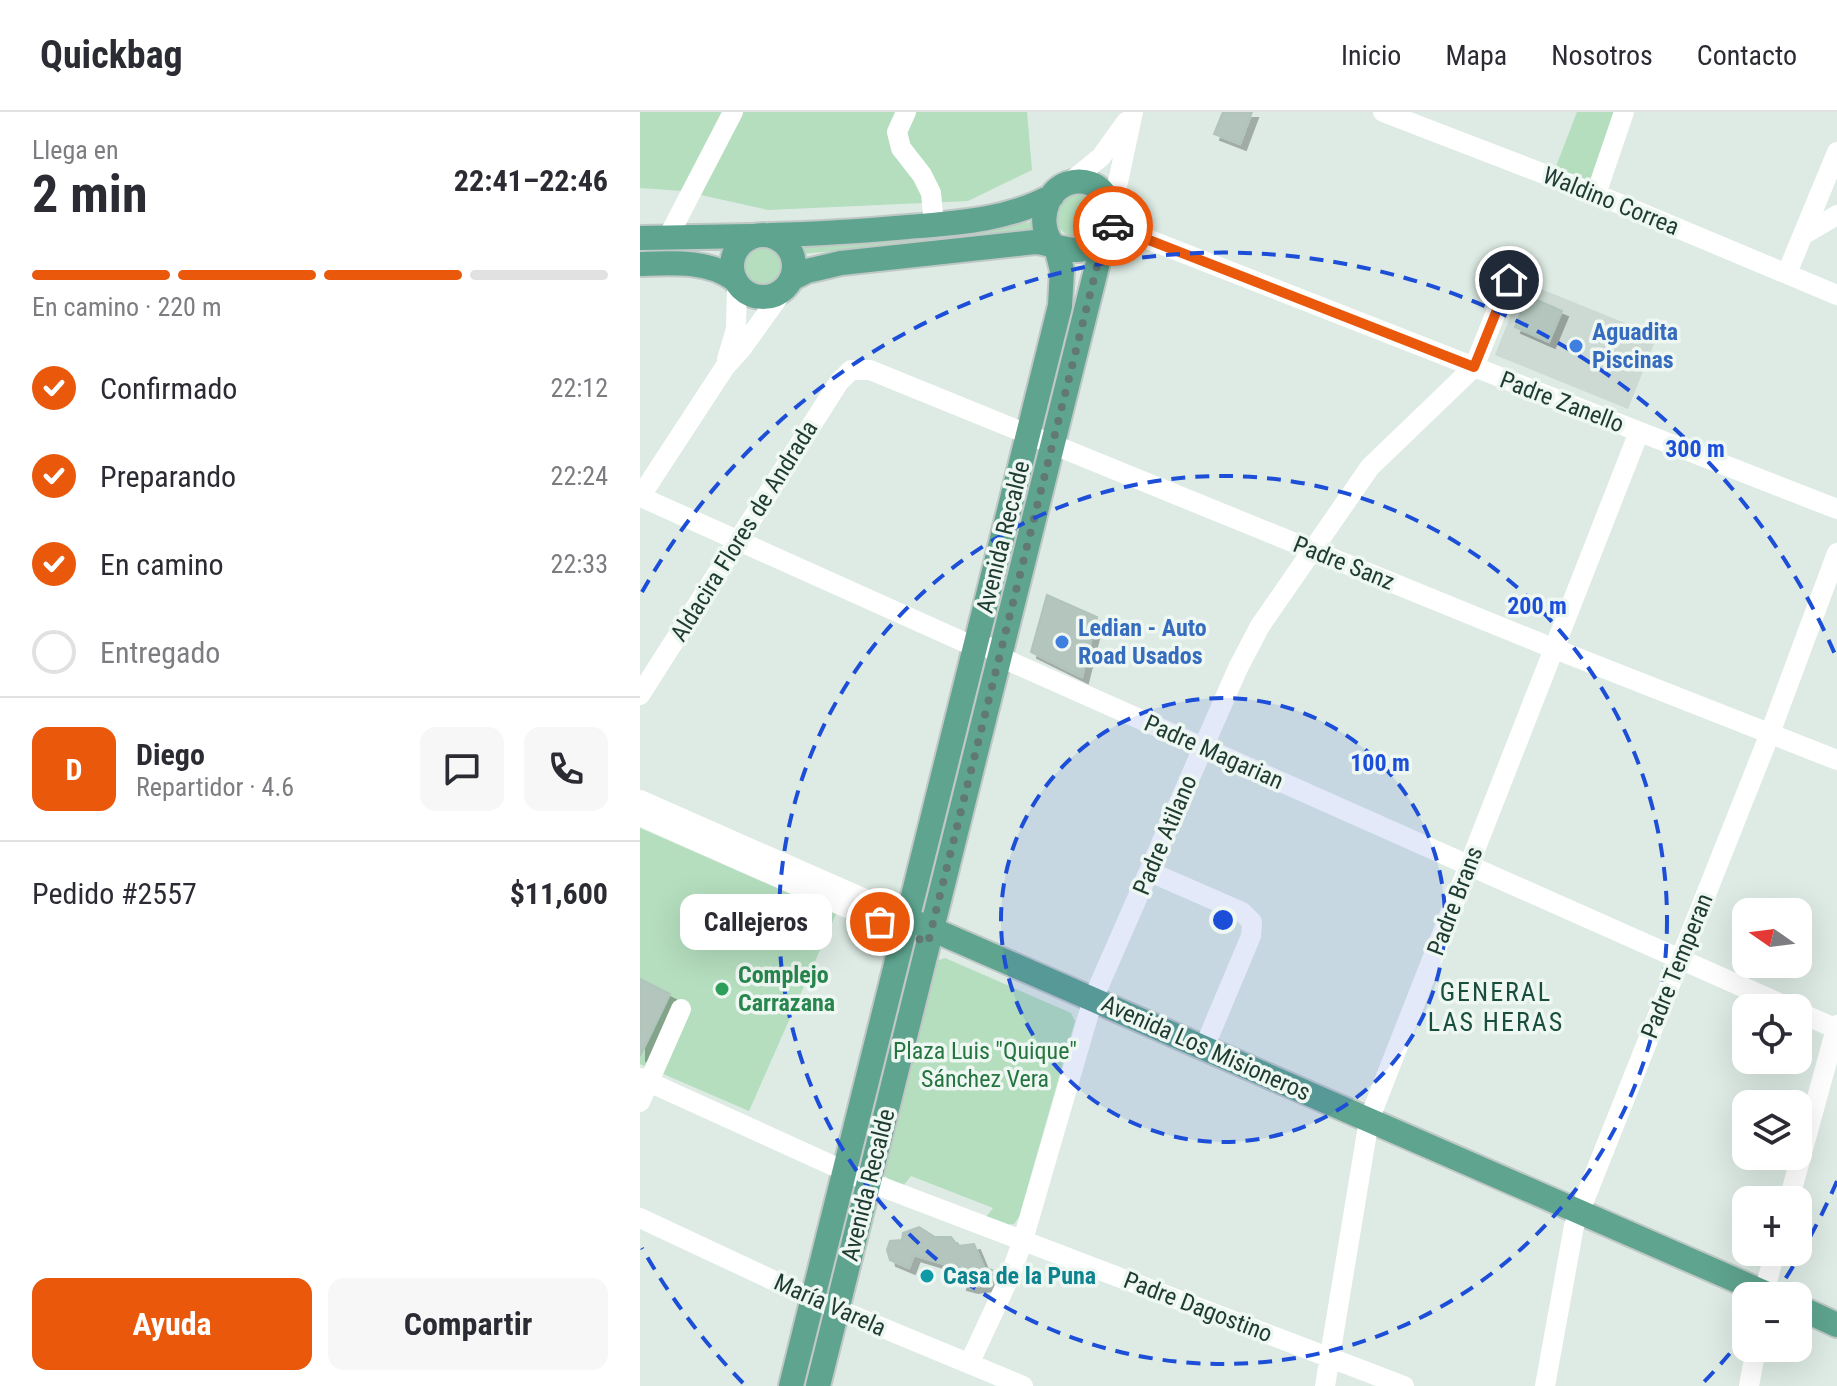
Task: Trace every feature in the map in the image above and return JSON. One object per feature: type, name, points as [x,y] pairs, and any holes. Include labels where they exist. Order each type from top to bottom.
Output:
[{"type":"main road","points":[[640,238],[831,234],[934,225],[1005,215],[1081,182],[1099,187],[1109,199],[1108,224],[1085,249],[1035,242],[841,263],[807,271],[767,297],[748,293],[722,271],[701,265],[640,264]]},
{"type":"main road","points":[[1054,245],[1045,230],[1044,219],[1060,190]]},
{"type":"main road","name":"Avenida Recalde","points":[[818,1386],[1108,224]]},
{"type":"main road","points":[[736,281],[732,260],[735,250],[762,236]]},
{"type":"main road","points":[[762,236],[789,248],[794,268],[788,283]]},
{"type":"main road","name":"Avenida Recalde","points":[[791,1386],[1060,306],[1062,270],[1054,245]]},
{"type":"main road","name":"Avenida Los Misioneros","points":[[906,926],[1732,1284]]},
{"type":"main road","name":"Avenida Los Misioneros","points":[[1091,1006],[1204,1048],[1368,1128]]},
{"type":"main road","points":[[1812,1313],[1837,1325]]},
{"type":"main road","points":[[1812,1330],[1837,1341]]},
{"type":"street","points":[[668,237],[733,112]]},
{"type":"street","points":[[906,112],[897,132],[901,148],[922,175],[931,193],[934,225]]},
{"type":"street","name":"Avenida Recalde","points":[[1060,190],[1101,157],[1133,112]]},
{"type":"street","name":"Avenida Recalde","points":[[1108,224],[1133,112]]},
{"type":"street","name":"Waldino Correa","points":[[1383,112],[1407,116],[1837,295]]},
{"type":"street","points":[[1596,194],[1624,112]]},
{"type":"street","points":[[1787,273],[1837,152]]},
{"type":"street","points":[[1803,235],[1837,215]]},
{"type":"street","name":"Padre Zanello","points":[[1108,224],[1837,509]]},
{"type":"street","name":"Padre Atilano","points":[[969,1364],[1010,1276],[1023,1240],[1091,1006],[1238,668],[1260,626],[1370,467],[1474,367],[1509,280]]},
{"type":"street","points":[[725,367],[736,329],[736,281]]},
{"type":"street","points":[[640,497],[725,367],[748,341],[788,283]]},
{"type":"street","name":"Padre Sanz","points":[[851,370],[870,370],[1769,736],[1837,760]]},
{"type":"street","name":"Aldacira Flores de Andrada","points":[[640,695],[839,382],[851,370]]},
{"type":"street","name":"Padre Brans","points":[[1325,1386],[1368,1128],[1639,432]]},
{"type":"street","name":"Padre Magarian","points":[[640,497],[975,647],[989,647],[1000,657],[1758,994]]},
{"type":"street","name":"Padre Temperan","points":[[1545,1386],[1577,1219],[1769,736],[1837,553]]},
{"type":"street","name":"Avenida Los Misioneros","points":[[640,800],[906,926]]},
{"type":"street","name":"Avenida Los Misioneros","points":[[640,816],[906,926]]},
{"type":"street","points":[[1150,872],[1242,912],[1252,922],[1251,936],[1204,1048]]},
{"type":"street","points":[[640,1102],[644,1080],[681,1009]]},
{"type":"street","points":[[1793,1186],[1837,1027],[1812,1017]]},
{"type":"street","name":"Padre Dagostino","points":[[644,1080],[869,1182],[1404,1386]]},
{"type":"street","name":"María Varela","points":[[640,1218],[813,1299],[1023,1386]]},
{"type":"street","points":[[1749,1386],[1753,1362]]},
{"type":"shaded area","name":"Aguadita Piscinas","points":[[1524,282],[1657,336],[1628,409],[1495,355]]},
{"type":"green space","points":[[640,112],[1027,112],[1032,170],[968,201],[768,210],[683,191],[640,188]]},
{"type":"green space","points":[[1577,112],[1615,112],[1594,176],[1589,181],[1581,181],[1555,169]]},
{"type":"green space","points":[[1077,193],[1093,199],[1099,215],[1093,231],[1077,237],[1061,231],[1055,215],[1061,199]]},
{"type":"green space","points":[[1031,222],[1032,234],[800,254],[800,244]]},
{"type":"green space","points":[[761,246],[776,252],[782,267],[776,282],[761,288],[746,282],[740,267],[746,252]]},
{"type":"green space","name":"Complejo Carrazana","points":[[640,828],[836,914],[749,1111],[640,1064]]},
{"type":"green space","name":"Plaza Luis \"Quique\" Sánchez Vera","points":[[945,958],[1071,1013],[1075,1021],[1019,1217],[1014,1224],[1006,1225],[986,1217],[993,1208],[911,1176],[903,1186],[889,1180],[883,1171],[936,961]]},
{"type":"building","points":[[1223,112],[1252,112],[1240,144],[1214,134]]},
{"type":"building","points":[[1528,296],[1562,311],[1549,342],[1515,327]]},
{"type":"building","name":"Ledian - Auto Road Usados","points":[[1047,595],[1097,617],[1082,677],[1031,652]]},
{"type":"building","points":[[640,979],[670,994],[640,1056]]},
{"type":"building","name":"Casa de la Puna","points":[[919,1227],[935,1237],[951,1237],[958,1246],[974,1244],[984,1268],[992,1270],[987,1285],[972,1287],[961,1284],[964,1270],[914,1255],[909,1268],[890,1260],[887,1250],[890,1241],[902,1240],[903,1233]]},
{"type":"way so far","points":[[880,922],[928,943],[1104,238],[1109,224],[1113,226]]},
{"type":"place","name":"Aguadita Piscinas","points":[[1576,346]]},
{"type":"place","name":"Ledian - Auto Road Usados","points":[[1062,642]]},
{"type":"place","name":"Callejeros","points":[[880,922]]},
{"type":"place","name":"Complejo Carrazana","points":[[722,989]]},
{"type":"place","name":"Casa de la Puna","points":[[927,1276]]},
{"type":"district","name":"GENERAL LAS HERAS","points":[[1496,1007]]},
{"type":"route","points":[[1113,226],[1474,367],[1509,280]]}]
